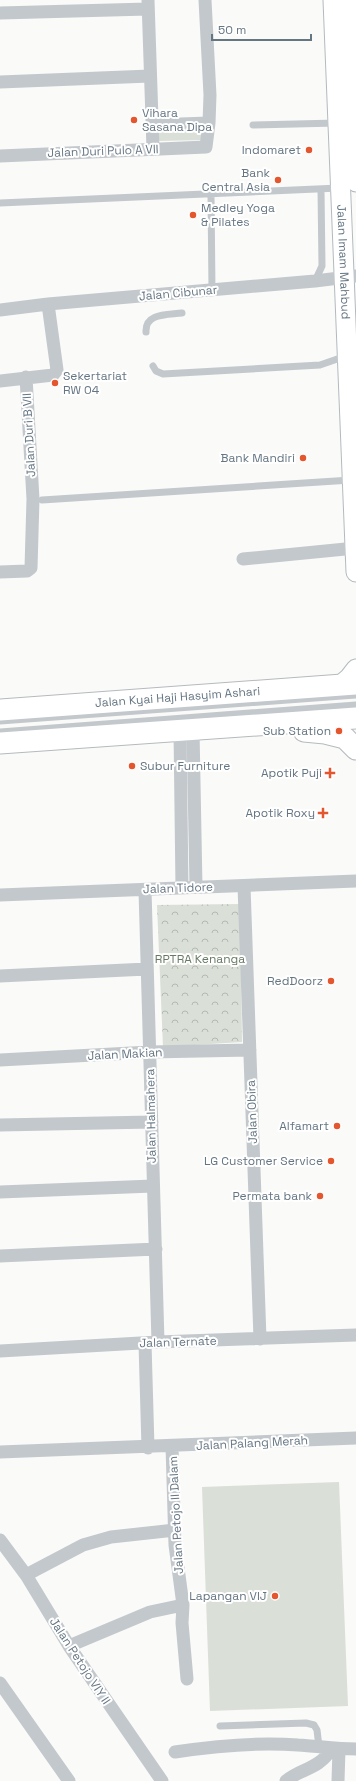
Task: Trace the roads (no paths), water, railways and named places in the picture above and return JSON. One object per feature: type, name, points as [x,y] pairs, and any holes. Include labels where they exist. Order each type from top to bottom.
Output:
[{"type":"main road","name":"Jalan Imam Mahbud","points":[[332,0],[346,19]]},
{"type":"main road","name":"Jalan Imam Mahbud","points":[[348,0],[346,19],[351,186],[346,356],[354,480],[356,572]]},
{"type":"main road","points":[[351,688],[349,678],[356,669]]},
{"type":"main road","name":"Jalan Kyai Haji Hasyim Ashari","points":[[0,710],[351,688]]},
{"type":"main road","points":[[0,743],[356,718]]},
{"type":"main road","points":[[244,726],[325,733],[345,738],[356,749]]},
{"type":"street","points":[[152,125],[209,123],[210,95],[204,0]]},
{"type":"street","points":[[0,13],[148,4],[153,149]]},
{"type":"street","points":[[0,82],[150,76]]},
{"type":"street","name":"Jalan Duri Pulo A VII","points":[[0,156],[206,147],[209,123]]},
{"type":"street","name":"Jalan Cibunar","points":[[0,310],[48,304],[349,277]]},
{"type":"street","name":"Jalan Duri B VII","points":[[0,572],[27,571],[31,568],[33,499],[26,378],[47,377],[54,375],[56,370],[48,304]]},
{"type":"street","points":[[0,381],[26,378]]},
{"type":"street","points":[[244,559],[355,548]]},
{"type":"street","points":[[187,729],[196,887]]},
{"type":"street","points":[[182,888],[187,729]]},
{"type":"street","name":"Jalan Tidore","points":[[0,895],[356,881]]},
{"type":"street","name":"Jalan Obira","points":[[244,886],[260,1339]]},
{"type":"street","name":"Jalan Halmahera","points":[[145,890],[156,1249],[151,1343]]},
{"type":"street","points":[[0,976],[147,969]]},
{"type":"street","name":"Jalan Makian","points":[[0,1060],[150,1052],[250,1050]]},
{"type":"street","points":[[0,1125],[152,1122]]},
{"type":"street","points":[[0,1192],[153,1186]]},
{"type":"street","points":[[0,1256],[156,1249]]},
{"type":"street","name":"Jalan Ternate","points":[[0,1351],[151,1343],[356,1335]]},
{"type":"street","points":[[148,1448],[151,1343]]},
{"type":"street","name":"Jalan Palang Merah","points":[[0,1452],[148,1448],[356,1438]]},
{"type":"street","name":"Jalan Petojo II Dalam","points":[[172,1446],[175,1530],[183,1606],[182,1623],[187,1679]]},
{"type":"street","points":[[26,1575],[82,1545],[111,1537],[175,1530]]},
{"type":"street","name":"Jalan Petojo VIY II","points":[[0,1540],[26,1575],[69,1646],[162,1781]]},
{"type":"street","points":[[69,1646],[150,1612],[183,1606]]},
{"type":"street","points":[[0,1683],[69,1781]]},
{"type":"street","points":[[175,1752],[215,1746],[296,1745],[356,1750]]},
{"type":"street","points":[[286,1781],[312,1768],[328,1754],[330,1748]]},
{"type":"street","points":[[330,1748],[338,1781]]},
{"type":"lane","points":[[253,125],[349,123]]},
{"type":"lane","points":[[0,203],[320,189],[351,186]]},
{"type":"lane","points":[[315,281],[322,266],[320,189]]},
{"type":"lane","points":[[211,194],[212,290]]},
{"type":"lane","points":[[146,332],[148,320],[158,316],[182,313]]},
{"type":"lane","points":[[153,366],[156,371],[163,374],[320,365],[346,356]]},
{"type":"lane","points":[[42,500],[354,480]]},
{"type":"lane","points":[[0,722],[351,688]]},
{"type":"lane","points":[[0,732],[356,705]]},
{"type":"lane","points":[[220,1726],[306,1723],[314,1725],[330,1748]]},
{"type":"place","name":"Vihara Sasana Dipa","points":[[134,120]]},
{"type":"place","name":"Indomaret","points":[[309,150]]},
{"type":"place","name":"Bank Central Asia","points":[[278,180]]},
{"type":"place","name":"Medley Yoga & Pilates","points":[[193,215]]},
{"type":"place","name":"Sekertariat RW 04","points":[[55,383]]},
{"type":"place","name":"Bank Mandiri","points":[[303,458]]},
{"type":"place","name":"Sub Station","points":[[339,731]]},
{"type":"place","name":"Subur Furniture","points":[[132,766]]},
{"type":"place","name":"Apotik Puji","points":[[330,773]]},
{"type":"place","name":"Apotik Roxy","points":[[323,813]]},
{"type":"place","name":"RedDoorz","points":[[331,981]]},
{"type":"place","name":"Alfamart","points":[[337,1126]]},
{"type":"place","name":"LG Customer Service","points":[[331,1161]]},
{"type":"place","name":"Permata bank","points":[[320,1196]]},
{"type":"place","name":"Lapangan VIJ","points":[[275,1596]]},
{"type":"park label","name":"RPTRA Kenanga","points":[[200,959]]}]
